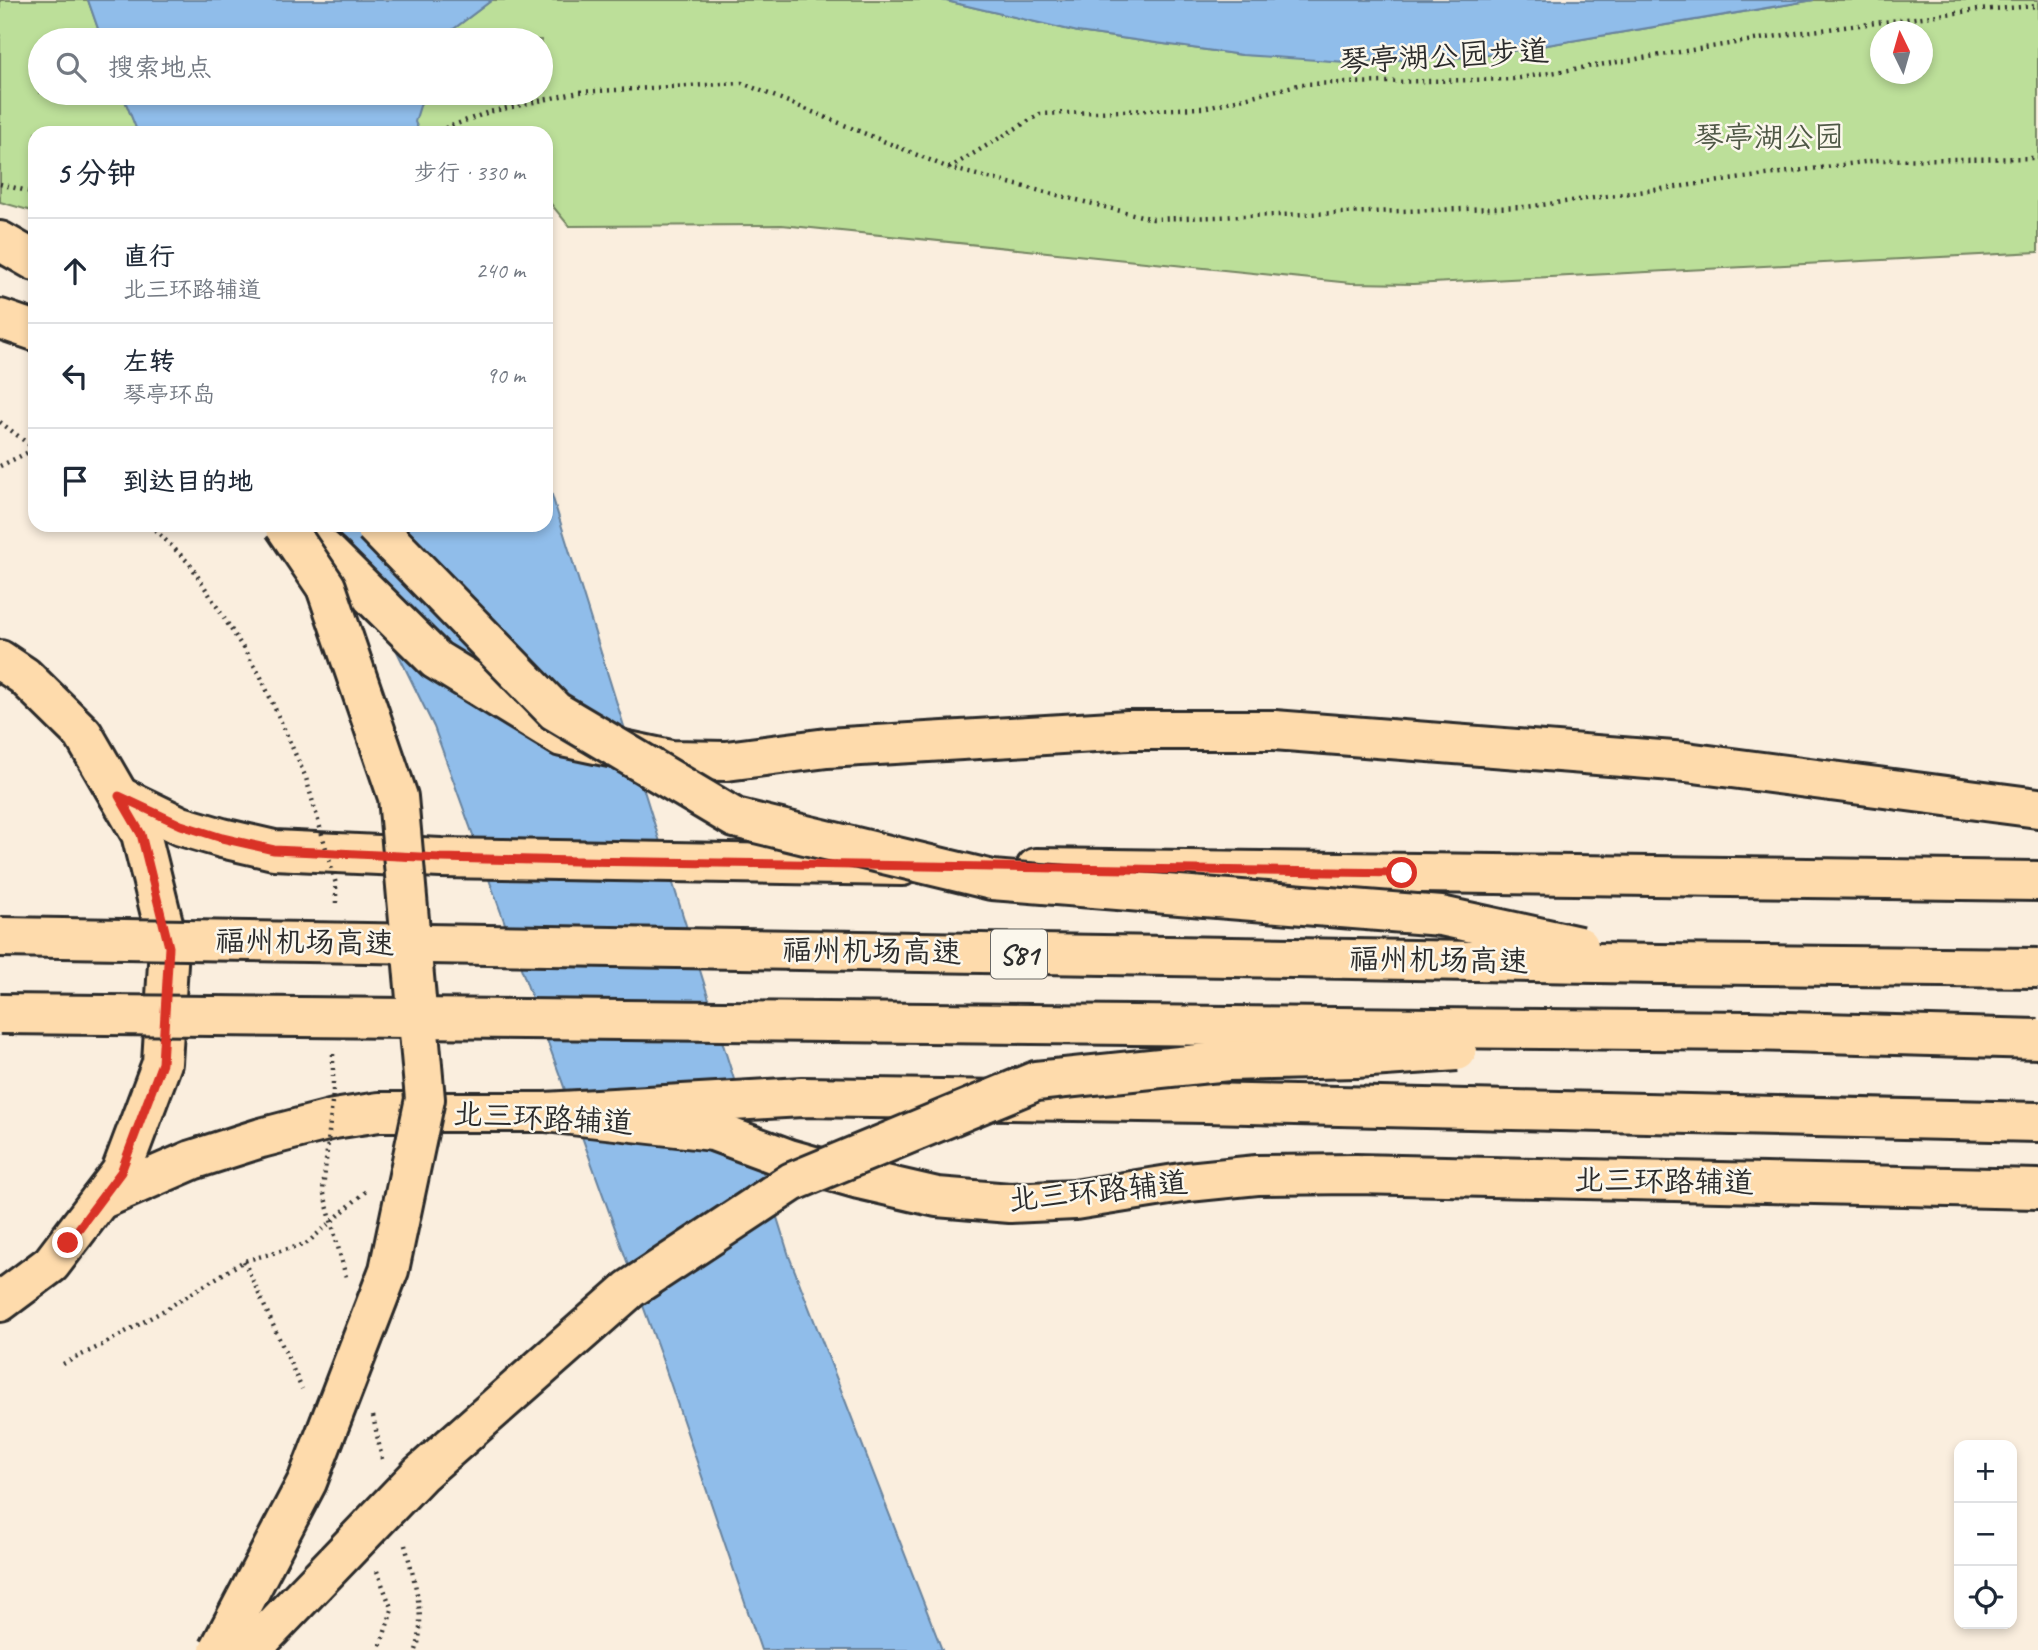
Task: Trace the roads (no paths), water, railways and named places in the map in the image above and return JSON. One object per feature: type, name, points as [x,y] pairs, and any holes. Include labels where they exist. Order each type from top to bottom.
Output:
[{"type":"main road","points":[[0,241],[28,257]]},
{"type":"main road","points":[[0,319],[28,329]]},
{"type":"main road","points":[[219,1650],[307,1482],[389,1270],[425,1099],[398,797],[326,587],[289,532]]},
{"type":"main road","points":[[304,532],[436,660],[562,737],[671,760],[726,761],[827,748],[1128,730],[1274,730],[1686,762],[2038,808]]},
{"type":"main road","points":[[381,532],[555,711],[735,818],[992,880],[1441,916],[1660,964]]},
{"type":"main road","points":[[0,660],[24,676],[83,734],[141,834],[169,947],[162,1063],[121,1172],[51,1264],[0,1302]]},
{"type":"main road","points":[[119,796],[181,825],[274,850],[440,858],[2038,881]]},
{"type":"main road","name":"福州机场高速","points":[[0,937],[2038,968]]},
{"type":"main road","points":[[0,1014],[1750,1031],[2038,1039]]},
{"type":"main road","points":[[251,1650],[420,1474],[630,1289],[792,1182],[817,1171],[1037,1081],[1228,1061],[1356,1058],[1750,1031]]},
{"type":"main road","points":[[545,1112],[802,1097],[1206,1103],[2038,1122]]},
{"type":"main road","name":"北三环路辅道","points":[[100,1200],[192,1160],[261,1138],[334,1119],[380,1112],[545,1112],[713,1131],[789,1159],[937,1198],[1010,1203],[1075,1200],[1188,1182],[1258,1175],[1356,1174],[2038,1189]]},
{"type":"water","points":[[88,0],[492,0],[455,28],[98,28]]},
{"type":"water","points":[[942,0],[1814,0],[1476,57],[1346,62],[1242,55],[1078,32]]},
{"type":"water","points":[[127,105],[420,105],[415,122],[417,126],[135,126]]},
{"type":"water","points":[[553,498],[789,1256],[942,1650],[761,1650],[659,1350],[434,727],[338,532],[553,532]]},
{"type":"park label","name":"琴亭湖公园","points":[[1769,137]]}]
